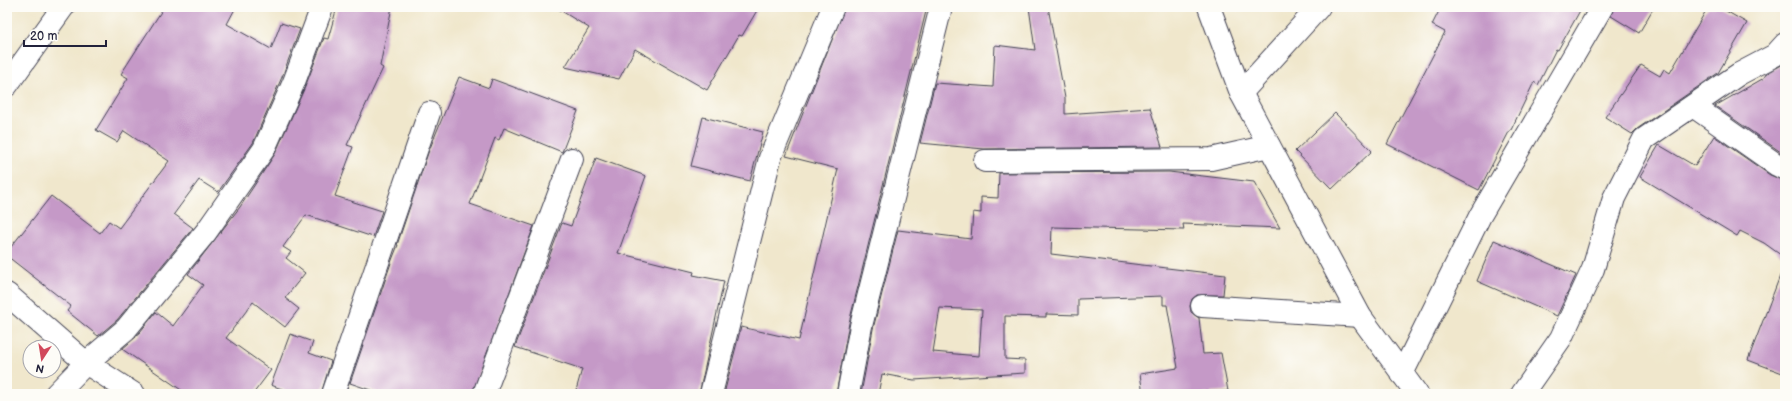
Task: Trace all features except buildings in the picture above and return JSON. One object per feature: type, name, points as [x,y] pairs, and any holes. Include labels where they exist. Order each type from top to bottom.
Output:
[{"type":"street","points":[[7,85],[63,7]]},
{"type":"street","points":[[56,394],[86,362],[126,329],[206,232],[264,149],[294,82],[322,7]]},
{"type":"street","points":[[711,394],[770,158],[832,7]]},
{"type":"street","points":[[848,394],[861,326],[941,7]]},
{"type":"street","points":[[1209,7],[1241,93],[1360,316],[1417,394]]},
{"type":"street","points":[[1241,93],[1319,7]]},
{"type":"street","points":[[1402,374],[1480,216],[1602,7]]},
{"type":"street","points":[[1522,394],[1561,338],[1593,269],[1614,198],[1644,139],[1739,74],[1775,55],[1785,44]]},
{"type":"street","points":[[1693,106],[1777,165],[1785,169]]},
{"type":"street","points":[[333,394],[429,113]]},
{"type":"street","points":[[985,161],[1211,159],[1269,146]]},
{"type":"street","points":[[484,394],[572,159]]},
{"type":"street","points":[[7,294],[86,362],[134,394]]},
{"type":"street","points":[[1202,306],[1360,316]]}]
